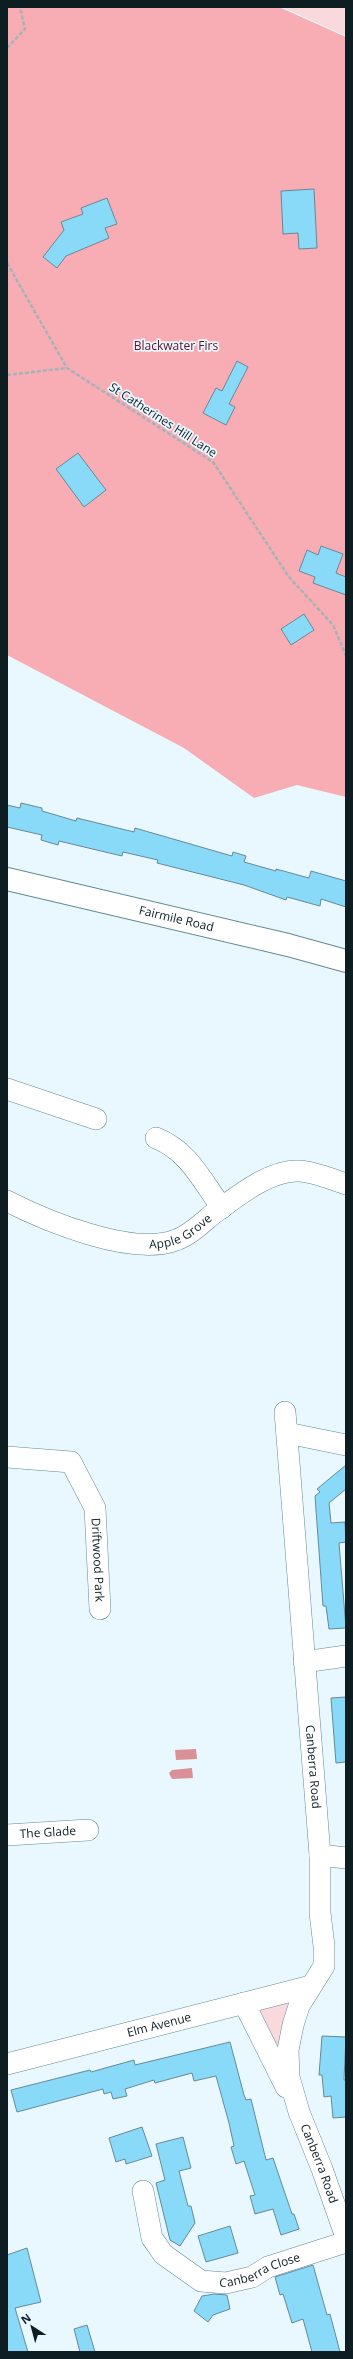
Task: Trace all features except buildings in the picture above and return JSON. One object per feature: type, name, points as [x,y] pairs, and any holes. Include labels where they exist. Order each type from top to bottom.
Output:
[{"type":"main road","name":"Fairmile Road","points":[[7,879],[288,945],[346,961]]},
{"type":"street","points":[[7,1089],[96,1119]]},
{"type":"street","points":[[156,1138],[172,1144],[187,1157],[222,1208]]},
{"type":"street","name":"Apple Grove","points":[[7,1201],[88,1235],[129,1244],[155,1244],[175,1240],[190,1232],[249,1189],[284,1173],[299,1171],[346,1184]]},
{"type":"street","name":"Canberra Road","points":[[285,1412],[320,1855],[320,1913],[324,1946],[324,1966],[299,2006],[288,2050],[289,2077],[299,2112]]},
{"type":"street","points":[[287,1433],[346,1445]]},
{"type":"street","name":"Driftwood Park","points":[[7,1457],[17,1456],[71,1462],[95,1508],[100,1609]]},
{"type":"street","points":[[304,1662],[346,1656]]},
{"type":"street","name":"The Glade","points":[[7,1835],[88,1830]]},
{"type":"street","points":[[320,1855],[346,1858]]},
{"type":"street","name":"Elm Avenue","points":[[7,2064],[312,1986]]},
{"type":"street","name":"Canberra Road","points":[[244,2003],[299,2112],[322,2169],[346,2237]]},
{"type":"street","name":"Canberra Close","points":[[143,2191],[152,2238],[163,2254],[177,2262],[202,2282],[226,2283],[252,2277],[268,2268],[346,2242]]},
{"type":"path","points":[[7,48],[25,29],[20,7]]},
{"type":"path","name":"St Catherines Hill Lane","points":[[7,263],[68,368],[213,462],[289,577],[333,625],[346,656]]},
{"type":"path","points":[[7,375],[68,368]]},
{"type":"shaded area","points":[[282,7],[346,7],[346,36]]},
{"type":"shaded area","points":[[196,1749],[197,1759],[176,1760],[175,1750]]},
{"type":"shaded area","points":[[192,1768],[193,1778],[172,1779],[169,1773],[172,1770]]},
{"type":"shaded area","points":[[286,2002],[288,2006],[278,2050],[258,2011]]},
{"type":"green space","name":"Blackwater Firs","points":[[7,7],[279,7],[346,37],[346,797],[297,785],[254,798],[184,748],[7,655]]}]
